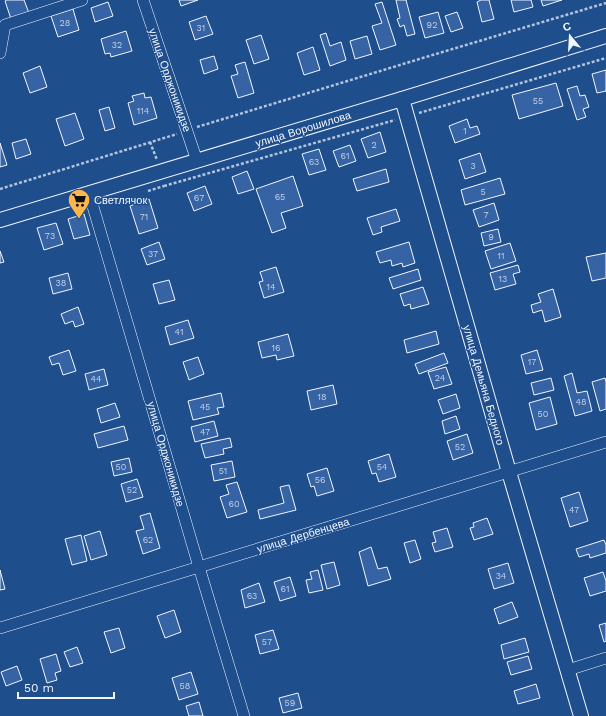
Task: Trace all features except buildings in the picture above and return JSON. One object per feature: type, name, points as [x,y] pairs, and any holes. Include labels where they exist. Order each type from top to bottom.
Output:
[{"type":"street","points":[[0,53],[5,25],[82,0]]},
{"type":"street","name":"улица Орджоникидзе","points":[[143,0],[197,161]]},
{"type":"street","name":"улица Ворошилова","points":[[0,220],[606,36]]},
{"type":"street","name":"улица Демьяна Бедного","points":[[402,99],[581,716]]},
{"type":"street","name":"улица Орджоникидзе","points":[[89,193],[244,716]]},
{"type":"street","name":"улица Дербенцева","points":[[0,628],[606,442]]},
{"type":"street","points":[[568,670],[606,658]]},
{"type":"path","points":[[0,189],[187,130],[606,3]]},
{"type":"path","points":[[164,186],[407,117],[606,58]]},
{"type":"place","name":"Светлячок","points":[[79,220]]}]
